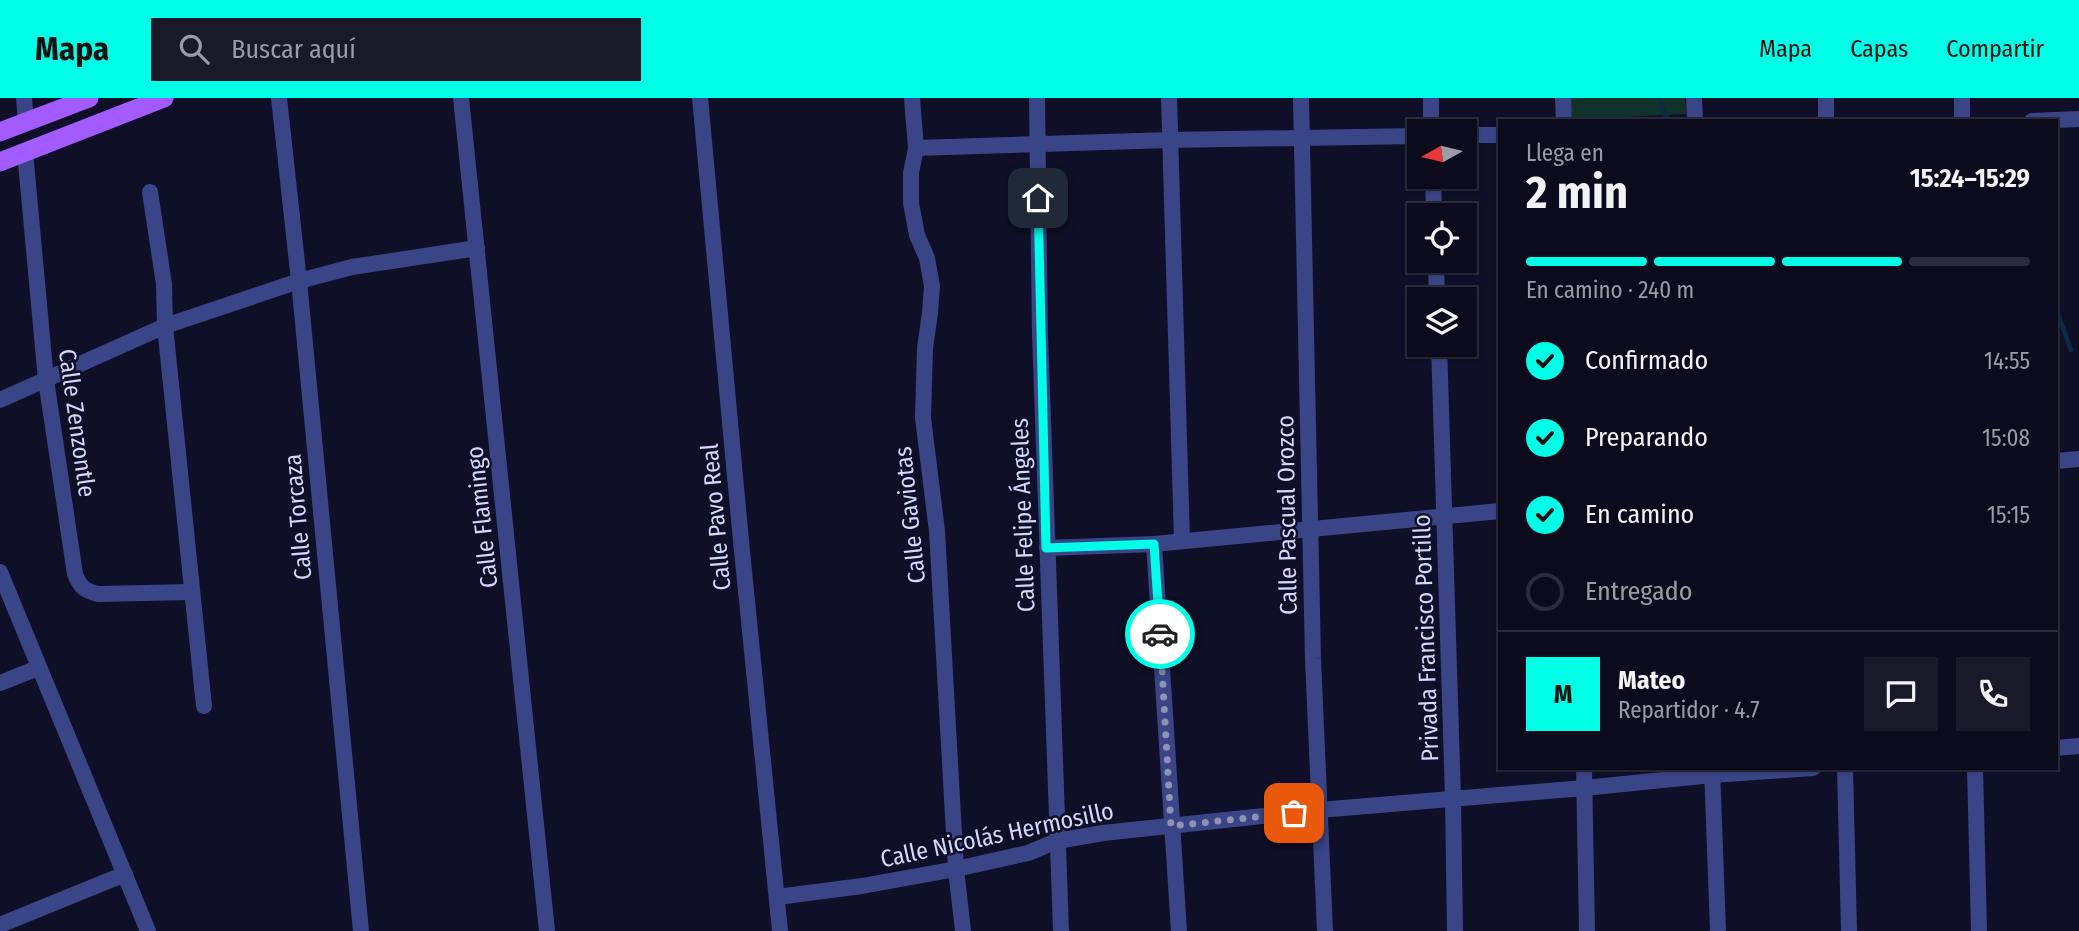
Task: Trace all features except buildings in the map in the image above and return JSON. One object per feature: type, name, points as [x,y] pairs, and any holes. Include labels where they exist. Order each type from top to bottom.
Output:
[{"type":"main road","points":[[0,132],[89,98]]},
{"type":"main road","points":[[0,162],[164,98]]},
{"type":"street","points":[[24,98],[26,122]]},
{"type":"street","name":"Calle Torcaza","points":[[279,98],[361,931]]},
{"type":"street","name":"Calle Flamingo","points":[[461,98],[547,931]]},
{"type":"street","name":"Calle Pavo Real","points":[[700,98],[780,931]]},
{"type":"street","name":"Calle Gaviotas","points":[[912,98],[916,148],[911,173],[911,203],[932,286],[925,348],[923,418],[937,531],[956,869],[963,931]]},
{"type":"street","name":"Calle Felipe Ángeles","points":[[1037,98],[1046,548],[1061,931]]},
{"type":"street","points":[[1169,98],[1182,541]]},
{"type":"street","name":"Calle Pascual Orozco","points":[[1301,98],[1309,529],[1325,931]]},
{"type":"street","points":[[1431,98],[1431,119]]},
{"type":"street","points":[[1563,98],[1564,119]]},
{"type":"street","points":[[1694,98],[1695,119]]},
{"type":"street","points":[[1826,98],[1826,119]]},
{"type":"street","points":[[1962,98],[1962,119]]},
{"type":"street","points":[[2058,120],[2079,119]]},
{"type":"street","points":[[1477,135],[1498,135]]},
{"type":"street","points":[[916,148],[1407,136]]},
{"type":"street","name":"Calle Zenzontle","points":[[25,152],[46,380],[75,574],[79,584],[87,591],[99,594],[191,592]]},
{"type":"street","points":[[150,192],[164,284],[165,326],[204,706]]},
{"type":"street","points":[[0,400],[165,326],[299,281],[352,267],[477,248]]},
{"type":"street","name":"Privada Francisco Portillo","points":[[1439,357],[1455,931]]},
{"type":"street","points":[[2058,461],[2079,459]]},
{"type":"street","points":[[1046,548],[1154,544],[1498,511]]},
{"type":"street","points":[[1154,544],[1179,931]]},
{"type":"street","points":[[0,572],[148,931]]},
{"type":"street","points":[[0,683],[38,668]]},
{"type":"street","points":[[2058,748],[2079,746]]},
{"type":"street","points":[[1584,770],[1587,931]]},
{"type":"street","name":"Calle Nicolás Hermosillo","points":[[777,897],[862,886],[956,869],[1028,853],[1058,841],[1103,833],[1319,810],[1584,788],[1712,771],[1746,770]]},
{"type":"street","points":[[1845,770],[1849,931]]},
{"type":"street","points":[[1975,770],[1979,931]]},
{"type":"street","points":[[1712,771],[1718,931]]},
{"type":"street","points":[[0,925],[125,874]]},
{"type":"green space","points":[[1570,98],[1685,98],[1686,114],[1571,119]]},
{"type":"waterway","points":[[1659,98],[1668,119]]},
{"type":"waterway","points":[[2058,314],[2071,350]]},
{"type":"way so far","points":[[1160,634],[1171,826],[1294,813]]},
{"type":"route","points":[[1038,198],[1046,548],[1154,544],[1160,634]]}]
